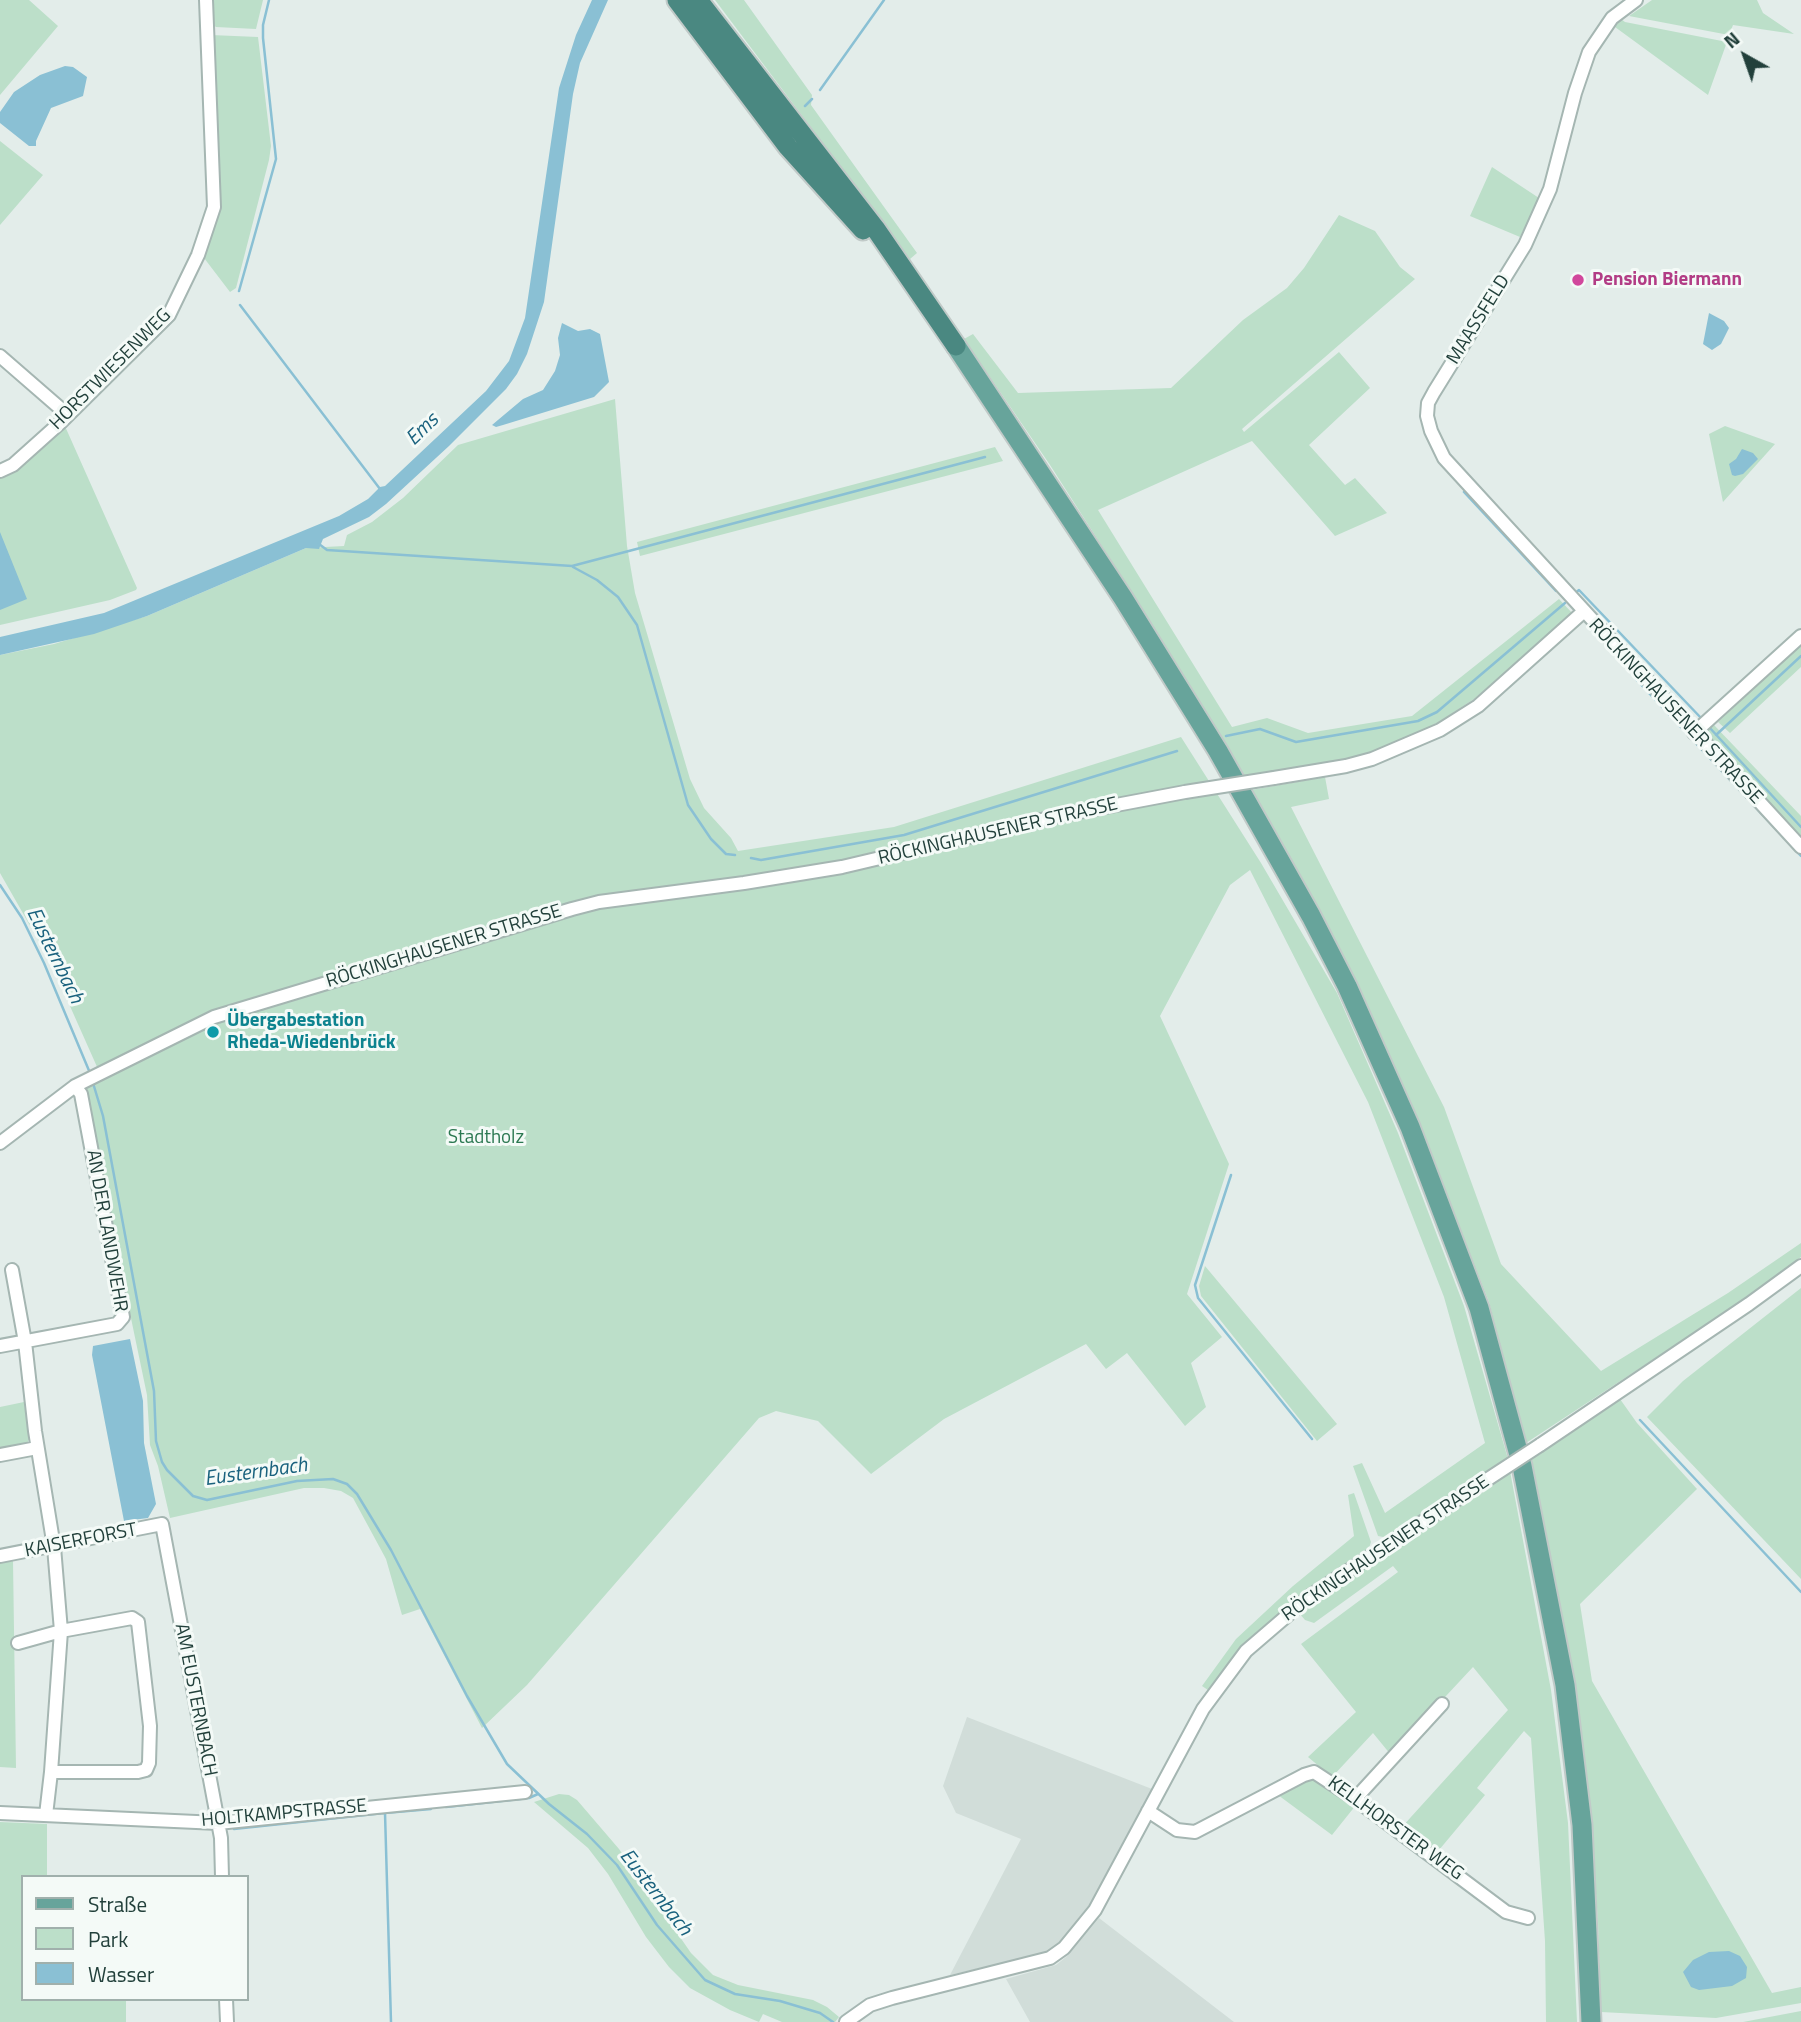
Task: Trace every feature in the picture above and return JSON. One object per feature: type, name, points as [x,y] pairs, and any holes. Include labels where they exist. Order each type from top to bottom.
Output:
[{"type":"highway","points":[[677,0],[789,147],[911,282]]},
{"type":"highway","points":[[698,0],[875,228],[956,346]]},
{"type":"main road","points":[[956,346],[1123,598],[1218,751],[1311,916],[1347,986],[1410,1127],[1474,1295],[1522,1466],[1565,1685],[1582,1825],[1591,2022]]},
{"type":"street","name":"HORSTWIESENWEG","points":[[0,471],[13,465],[65,418],[169,315],[198,255],[214,207],[205,0]]},
{"type":"street","name":"MAASSFELD","points":[[1583,612],[1444,458],[1431,431],[1427,416],[1428,403],[1525,245],[1550,189],[1575,93],[1589,52],[1612,18],[1636,0]]},
{"type":"street","points":[[0,356],[61,410],[65,418]]},
{"type":"street","name":"RÖCKINGHAUSENER STRASSE","points":[[0,1143],[80,1084],[214,1017],[572,909],[600,902],[842,867],[1058,816],[1346,766],[1372,759],[1440,730],[1478,706],[1583,612],[1801,847]]},
{"type":"street","points":[[1694,733],[1801,636]]},
{"type":"street","name":"AN DER LANDWEHR","points":[[25,1342],[117,1324],[123,1317],[80,1084]]},
{"type":"street","name":"RÖCKINGHAUSENER STRASSE","points":[[846,2022],[870,2006],[892,1998],[1050,1958],[1063,1948],[1095,1910],[1203,1709],[1247,1651],[1310,1596],[1540,1445],[1801,1266]]},
{"type":"street","points":[[12,1270],[54,1546],[61,1631],[46,1815]]},
{"type":"street","points":[[0,1346],[25,1342]]},
{"type":"street","points":[[0,1455],[37,1448]]},
{"type":"street","name":"KAISERFORST","points":[[0,1556],[162,1524]]},
{"type":"street","name":"AM EUSTERNBACH","points":[[162,1524],[218,1823],[222,1875]]},
{"type":"street","points":[[18,1643],[61,1631],[132,1618],[138,1622],[150,1726],[149,1763],[146,1770],[51,1772]]},
{"type":"street","points":[[1355,1799],[1443,1704]]},
{"type":"street","name":"KELLHORSTER WEG","points":[[1148,1811],[1177,1830],[1195,1832],[1314,1772],[1355,1799],[1506,1912],[1528,1917]]},
{"type":"street","name":"HOLTKAMPSTRASSE","points":[[0,1813],[218,1823],[525,1792]]},
{"type":"street","points":[[226,2001],[227,2022]]},
{"type":"shaded area","points":[[967,1717],[1152,1789],[1091,1906],[1061,1941],[1045,1953],[950,1975],[1021,1839],[956,1813],[943,1786]]},
{"type":"shaded area","points":[[1099,1918],[1234,2022],[1030,2022],[1006,1979],[1056,1965]]},
{"type":"green space","points":[[0,0],[29,0],[58,26],[0,95]]},
{"type":"green space","points":[[209,0],[263,0],[256,29],[216,27],[210,22]]},
{"type":"green space","points":[[715,0],[744,0],[812,95],[811,105],[917,253],[910,259]]},
{"type":"green space","points":[[1652,0],[1757,0],[1763,13],[1794,34],[1733,25],[1729,35],[1629,16]]},
{"type":"green space","points":[[1621,19],[1727,42],[1708,95],[1615,27]]},
{"type":"green space","points":[[211,35],[258,37],[271,146],[236,288],[230,292],[201,254],[210,232]]},
{"type":"green space","points":[[0,141],[43,175],[0,225]]},
{"type":"green space","points":[[1492,167],[1539,198],[1520,237],[1470,216]]},
{"type":"green space","points":[[1339,215],[1375,231],[1400,267],[1415,279],[1242,429],[1244,432],[1339,352],[1370,388],[1309,445],[1345,485],[1355,478],[1387,513],[1335,536],[1252,441],[1098,510],[1232,727],[1267,718],[1308,733],[1412,716],[1559,599],[1573,614],[1474,699],[1439,722],[1394,744],[1345,760],[1243,776],[1132,593],[1050,465],[964,339],[973,334],[1018,393],[1171,388],[1243,320],[1287,288],[1304,268]]},
{"type":"green space","name":"Stadtholz","points":[[615,399],[627,546],[635,593],[690,779],[704,808],[731,838],[738,851],[894,827],[1181,737],[1261,863],[1337,993],[1398,1133],[1464,1306],[1508,1459],[1388,1538],[1378,1536],[1353,1466],[1362,1463],[1385,1513],[1485,1443],[1444,1297],[1368,1102],[1250,870],[1230,885],[1160,1016],[1229,1164],[1187,1294],[1222,1337],[1191,1363],[1206,1407],[1185,1426],[1127,1353],[1106,1369],[1086,1344],[944,1419],[871,1474],[818,1421],[776,1411],[759,1418],[527,1685],[482,1728],[420,1609],[402,1615],[386,1559],[353,1498],[341,1491],[304,1488],[170,1518],[158,1466],[150,1445],[147,1395],[83,1088],[102,1078],[49,959],[0,873],[0,655],[54,644],[147,616],[306,548],[344,546],[347,535],[372,522],[403,498],[458,445]]},
{"type":"green space","points":[[64,424],[137,588],[110,600],[0,625],[0,476]]},
{"type":"green space","points":[[1725,426],[1775,444],[1723,502],[1709,434]]},
{"type":"green space","points":[[995,447],[1003,461],[640,556],[637,542]]},
{"type":"green space","points":[[1801,645],[1801,667],[1730,733],[1718,722]]},
{"type":"green space","points":[[1714,725],[1801,816],[1801,841],[1702,736]]},
{"type":"green space","points":[[1325,777],[1329,799],[1291,807],[1444,1107],[1501,1264],[1601,1371],[1728,1293],[1801,1243],[1801,1257],[1736,1305],[1526,1443],[1489,1302],[1419,1124],[1356,982],[1251,790]]},
{"type":"green space","points":[[1205,1266],[1337,1424],[1317,1441],[1201,1296],[1199,1286]]},
{"type":"green space","points":[[1801,1288],[1801,1579],[1647,1417],[1683,1381]]},
{"type":"green space","points":[[1620,1399],[1637,1423],[1697,1489],[1580,1604],[1592,1681],[1772,1993],[1801,1987],[1801,2003],[1716,2018],[1601,2012],[1591,1824],[1574,1684],[1531,1460]]},
{"type":"green space","points":[[24,1402],[29,1439],[26,1446],[0,1451],[0,1407]]},
{"type":"green space","points":[[1510,1471],[1551,1690],[1568,1823],[1577,2022],[1546,2022],[1545,1941],[1531,1738],[1524,1731],[1477,1788],[1485,1795],[1439,1850],[1430,1849],[1401,1828],[1508,1710],[1473,1667],[1391,1755],[1373,1733],[1332,1777],[1308,1757],[1356,1712],[1301,1644],[1398,1572],[1393,1566],[1314,1623],[1305,1620],[1299,1613]]},
{"type":"green space","points":[[1354,1493],[1371,1542],[1368,1551],[1282,1611],[1243,1646],[1208,1690],[1202,1686],[1236,1639],[1293,1586],[1354,1536],[1348,1495]]},
{"type":"green space","points":[[13,1561],[16,1768],[0,1767],[0,1563]]},
{"type":"green space","points":[[1314,1777],[1356,1805],[1332,1835],[1278,1795]]},
{"type":"green space","points":[[559,1794],[569,1795],[577,1800],[619,1849],[691,1953],[713,1975],[738,1985],[813,2000],[839,2017],[835,2022],[782,2022],[763,2014],[759,2022],[690,1988],[669,1967],[646,1937],[608,1874],[588,1848],[534,1802]]},
{"type":"green space","points":[[0,1822],[47,1824],[47,1875],[21,1875],[21,2001],[126,2001],[126,2022],[0,2022]]},
{"type":"green space","points":[[1801,2011],[1801,2022],[1743,2022]]},
{"type":"water","points":[[592,0],[608,0],[580,63],[573,94],[544,302],[527,354],[506,389],[386,504],[369,517],[323,539],[319,549],[306,548],[147,616],[94,634],[0,655],[0,637],[104,613],[339,516],[385,486],[486,391],[509,361],[525,318],[559,88],[576,35]]},
{"type":"water","points":[[65,66],[73,67],[87,77],[83,96],[51,108],[36,146],[29,146],[0,123],[0,112],[14,92],[40,75]]},
{"type":"water","points":[[1709,313],[1724,321],[1729,328],[1721,344],[1712,350],[1703,344]]},
{"type":"water","points":[[562,323],[578,331],[590,329],[600,334],[609,382],[594,397],[496,427],[492,425],[523,399],[543,390],[555,371],[560,355],[558,338]]},
{"type":"water","points":[[1742,449],[1753,453],[1758,459],[1743,474],[1735,476],[1732,475],[1729,464]]},
{"type":"water","points":[[0,532],[27,599],[0,610]]},
{"type":"water","points":[[130,1339],[143,1401],[144,1443],[156,1504],[148,1518],[124,1521],[92,1355],[93,1346]]},
{"type":"water","points":[[1729,1951],[1740,1956],[1747,1967],[1746,1978],[1732,1986],[1699,1990],[1691,1987],[1683,1972],[1693,1960],[1709,1952]]},
{"type":"waterway","points":[[239,291],[276,159],[263,38],[269,0]]},
{"type":"waterway","points":[[820,90],[884,0]]},
{"type":"waterway","points":[[805,106],[812,99]]},
{"type":"waterway","points":[[240,305],[380,489]]},
{"type":"waterway","points":[[319,544],[327,550],[572,566],[985,457]]},
{"type":"waterway","points":[[1464,492],[1556,591]]},
{"type":"waterway","points":[[573,567],[597,580],[618,597],[637,625],[688,805],[711,839],[726,854],[735,855]]},
{"type":"waterway","points":[[1574,594],[1579,590],[1702,719]]},
{"type":"waterway","points":[[1226,736],[1260,729],[1296,742],[1418,721],[1437,712],[1565,603]]},
{"type":"waterway","points":[[1716,735],[1801,656]]},
{"type":"waterway","points":[[1634,677],[1801,856]]},
{"type":"waterway","points":[[1709,727],[1801,827]]},
{"type":"waterway","points":[[751,858],[761,860],[904,835],[1177,751]]},
{"type":"waterway","name":"Eusternbach","points":[[0,885],[22,918],[44,963],[90,1073]]},
{"type":"waterway","name":"Eusternbach","points":[[93,1083],[103,1116],[154,1391],[156,1441],[167,1470],[193,1496],[207,1500],[297,1481],[333,1479],[347,1484],[357,1494],[391,1550],[467,1696],[507,1764],[549,1804],[587,1834],[617,1865],[657,1925],[705,1980],[735,1994],[780,2001],[820,2013],[833,2022]]},
{"type":"waterway","points":[[1231,1175],[1195,1285],[1198,1298],[1312,1439]]},
{"type":"waterway","points":[[1640,1420],[1801,1592]]},
{"type":"waterway","points":[[175,1562],[178,1577]]},
{"type":"waterway","points":[[446,1807],[529,1798],[538,1794]]},
{"type":"waterway","points":[[391,2022],[385,1813],[431,1809]]},
{"type":"waterway","points":[[234,1829],[384,1813]]},
{"type":"place","name":"Pension Biermann","points":[[1578,280]]},
{"type":"place","name":"Übergabestation Rheda-Wiedenbrück","points":[[213,1032]]},
{"type":"water label","name":"Ems","points":[[423,430]]}]
